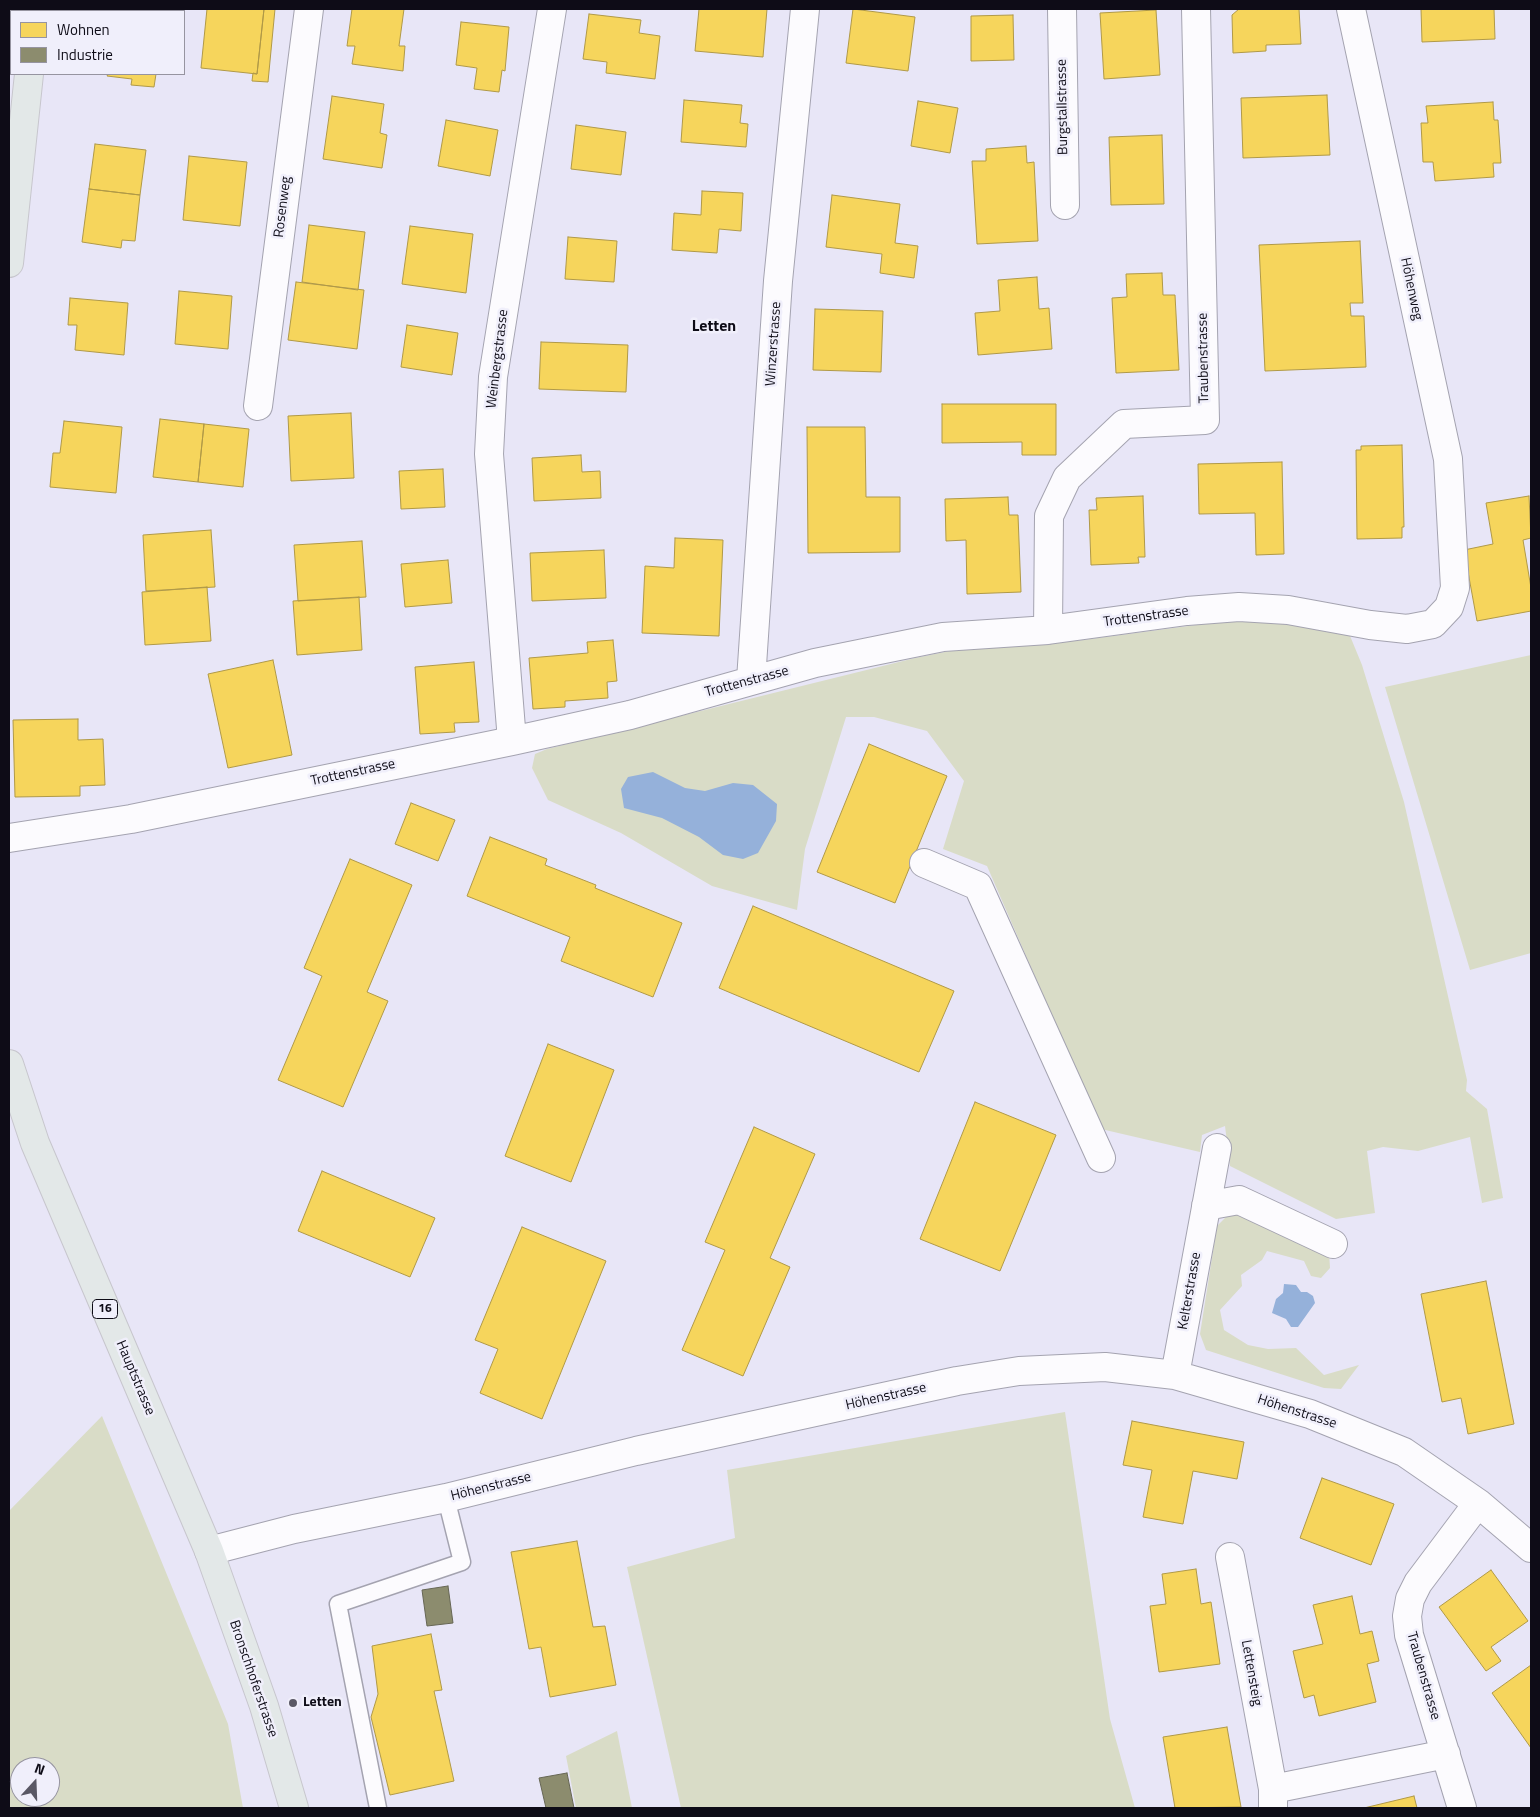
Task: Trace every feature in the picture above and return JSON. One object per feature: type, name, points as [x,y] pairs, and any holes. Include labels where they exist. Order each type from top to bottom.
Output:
[{"type":"main road","points":[[9,263],[13,176],[29,75]]},
{"type":"main road","name":"Hauptstrasse","points":[[9,1064],[34,1143],[209,1551]]},
{"type":"main road","name":"Bronschhoferstrasse","points":[[209,1551],[264,1706],[294,1808]]},
{"type":"street","name":"Rosenweg","points":[[258,406],[309,9]]},
{"type":"street","name":"Weinbergstrasse","points":[[512,741],[489,454],[493,377],[552,9]]},
{"type":"street","name":"Winzerstrasse","points":[[751,680],[778,281],[805,9]]},
{"type":"street","name":"Burgstallstrasse","points":[[1062,9],[1065,205]]},
{"type":"street","name":"Traubenstrasse","points":[[1048,630],[1049,516],[1068,478],[1124,424],[1205,420],[1196,9]]},
{"type":"street","name":"Höhenweg","points":[[1351,9],[1448,459],[1456,571]]},
{"type":"street","name":"Trottenstrasse","points":[[9,838],[131,819],[512,741],[630,714],[815,663],[943,637],[1048,630],[1187,611],[1239,607],[1288,610],[1370,625],[1408,629],[1419,627],[1433,624],[1450,607],[1455,588],[1456,571]]},
{"type":"street","points":[[924,863],[978,886],[1101,1158]]},
{"type":"street","name":"Kelterstrasse","points":[[1175,1375],[1217,1148]]},
{"type":"street","points":[[1206,1206],[1239,1200],[1333,1244]]},
{"type":"street","name":"Höhenstrasse","points":[[209,1551],[294,1529],[446,1498],[636,1451],[957,1380],[1019,1371],[1105,1366],[1175,1375],[1310,1414],[1404,1452],[1478,1503],[1531,1548]]},
{"type":"street","name":"Traubenstrasse","points":[[1462,1808],[1409,1634],[1406,1616],[1410,1600],[1418,1583],[1478,1503]]},
{"type":"street","name":"Lettensteig","points":[[1230,1557],[1273,1799],[1446,1754]]},
{"type":"lane","points":[[378,1808],[338,1604],[462,1562],[446,1498]]},
{"type":"green space","points":[[1241,619],[1348,631],[1362,665],[1404,802],[1467,1080],[1466,1091],[1487,1109],[1503,1198],[1482,1203],[1470,1137],[1418,1151],[1383,1147],[1367,1151],[1375,1213],[1336,1219],[1230,1166],[1225,1126],[1202,1135],[1200,1152],[1101,1129],[987,866],[943,849],[964,781],[927,731],[874,717],[846,717],[805,849],[797,910],[712,886],[621,833],[548,800],[532,768],[535,754],[547,749],[915,658],[994,642],[1075,641]]},
{"type":"green space","points":[[1531,655],[1531,953],[1470,970],[1385,687]]},
{"type":"green space","points":[[1236,1207],[1329,1252],[1330,1268],[1321,1278],[1311,1276],[1304,1261],[1267,1251],[1262,1260],[1241,1275],[1242,1286],[1220,1310],[1224,1330],[1248,1345],[1268,1349],[1296,1348],[1324,1375],[1359,1365],[1341,1389],[1324,1388],[1206,1350],[1200,1334],[1217,1226]]},
{"type":"green space","points":[[1065,1412],[1110,1719],[1135,1808],[681,1808],[627,1567],[735,1538],[727,1470]]},
{"type":"green space","points":[[102,1416],[228,1724],[243,1808],[9,1808],[9,1511]]},
{"type":"green space","points":[[617,1731],[632,1808],[576,1808],[566,1756]]},
{"type":"water","points":[[653,772],[685,788],[705,791],[733,783],[753,785],[777,804],[776,821],[758,853],[743,859],[723,855],[699,837],[662,818],[624,808],[621,789],[628,777]]},
{"type":"water","points":[[1284,1284],[1296,1285],[1301,1292],[1307,1292],[1313,1296],[1315,1303],[1298,1327],[1291,1327],[1286,1319],[1272,1313],[1276,1299],[1283,1293]]},
{"type":"building: Wohnen","points":[[117,9],[162,9],[162,10]]},
{"type":"building: Wohnen","points":[[207,9],[264,9],[257,74],[201,68]]},
{"type":"building: Wohnen","points":[[264,9],[275,9],[268,82],[252,81],[253,73],[257,74]]},
{"type":"building: Wohnen","points":[[352,9],[404,9],[399,46],[405,46],[403,71],[352,64],[355,46],[347,46]]},
{"type":"building: Wohnen","points":[[699,9],[767,9],[763,57],[695,51]]},
{"type":"building: Wohnen","points":[[853,9],[915,17],[908,71],[846,63]]},
{"type":"building: Wohnen","points":[[1239,9],[1299,9],[1301,44],[1266,45],[1266,51],[1233,53],[1232,15]]},
{"type":"building: Wohnen","points":[[1421,9],[1494,9],[1495,39],[1422,42]]},
{"type":"building: Wohnen","points":[[1156,10],[1160,75],[1104,79],[1100,13]]},
{"type":"building: Wohnen","points":[[589,14],[641,20],[639,33],[660,36],[655,79],[606,73],[607,62],[583,59]]},
{"type":"building: Wohnen","points":[[1013,15],[1014,60],[971,61],[971,16]]},
{"type":"building: Wohnen","points":[[461,22],[509,27],[505,71],[502,70],[499,92],[474,89],[477,68],[456,65]]},
{"type":"building: Wohnen","points":[[156,75],[154,87],[131,85],[132,79],[107,76]]},
{"type":"building: Wohnen","points":[[1327,95],[1330,155],[1243,158],[1241,98]]},
{"type":"building: Wohnen","points":[[332,96],[384,104],[380,133],[387,135],[382,168],[323,159]]},
{"type":"building: Wohnen","points":[[684,100],[742,105],[740,123],[748,124],[746,147],[681,142]]},
{"type":"building: Wohnen","points":[[918,101],[958,108],[950,153],[911,146]]},
{"type":"building: Wohnen","points":[[1493,102],[1494,120],[1498,120],[1501,163],[1493,163],[1494,177],[1435,181],[1433,162],[1423,162],[1421,123],[1428,123],[1426,106]]},
{"type":"building: Wohnen","points":[[446,120],[498,130],[490,176],[438,166]]},
{"type":"building: Wohnen","points":[[576,125],[626,132],[621,175],[571,169]]},
{"type":"building: Wohnen","points":[[1162,135],[1164,204],[1111,205],[1109,137]]},
{"type":"building: Wohnen","points":[[95,144],[146,150],[140,195],[89,189]]},
{"type":"building: Wohnen","points":[[1026,146],[1027,163],[1034,162],[1038,241],[977,244],[972,161],[986,161],[986,149]]},
{"type":"building: Wohnen","points":[[189,156],[247,162],[240,226],[183,220]]},
{"type":"building: Wohnen","points":[[89,189],[140,195],[135,241],[122,240],[121,248],[82,242]]},
{"type":"building: Wohnen","points":[[702,191],[743,193],[741,231],[719,229],[717,253],[672,250],[674,213],[701,215]]},
{"type":"building: Wohnen","points":[[832,195],[900,204],[895,243],[918,246],[914,278],[880,273],[882,254],[826,247]]},
{"type":"building: Wohnen","points":[[309,225],[365,232],[358,290],[302,282]]},
{"type":"building: Wohnen","points":[[410,226],[473,234],[466,293],[402,284]]},
{"type":"building: Wohnen","points":[[568,237],[617,241],[614,282],[565,279]]},
{"type":"building: Wohnen","points":[[1360,241],[1363,303],[1350,303],[1351,316],[1364,316],[1366,367],[1265,371],[1259,245]]},
{"type":"building: Wohnen","points":[[1162,273],[1163,295],[1175,295],[1179,370],[1116,373],[1112,298],[1127,297],[1126,274]]},
{"type":"building: Wohnen","points":[[1037,277],[1039,309],[1049,308],[1052,349],[978,355],[975,313],[1000,311],[998,280]]},
{"type":"building: Wohnen","points":[[296,282],[364,290],[357,349],[288,340]]},
{"type":"building: Wohnen","points":[[179,291],[232,296],[228,349],[175,344]]},
{"type":"building: Wohnen","points":[[70,298],[128,303],[124,355],[75,350],[77,325],[68,325]]},
{"type":"building: Wohnen","points":[[815,309],[883,311],[881,372],[813,370]]},
{"type":"building: Wohnen","points":[[407,325],[458,333],[452,375],[401,367]]},
{"type":"building: Wohnen","points":[[541,342],[628,345],[626,392],[539,389]]},
{"type":"building: Wohnen","points":[[942,404],[1056,404],[1056,455],[1022,455],[1022,442],[942,443]]},
{"type":"building: Wohnen","points":[[351,413],[354,478],[291,481],[288,416]]},
{"type":"building: Wohnen","points":[[160,419],[204,424],[198,482],[153,477]]},
{"type":"building: Wohnen","points":[[64,421],[122,427],[116,493],[50,487],[53,453],[60,453]]},
{"type":"building: Wohnen","points":[[204,424],[249,429],[243,487],[198,482]]},
{"type":"building: Wohnen","points":[[807,427],[865,427],[866,497],[900,497],[900,552],[808,553]]},
{"type":"building: Wohnen","points":[[1402,445],[1404,527],[1402,527],[1402,538],[1357,539],[1356,450],[1361,450],[1361,446]]},
{"type":"building: Wohnen","points":[[581,455],[582,472],[600,471],[601,498],[534,501],[532,458]]},
{"type":"building: Wohnen","points":[[1282,462],[1284,554],[1256,555],[1255,513],[1199,514],[1198,464]]},
{"type":"building: Wohnen","points":[[443,469],[445,507],[401,509],[399,471]]},
{"type":"building: Wohnen","points":[[1143,496],[1145,557],[1138,557],[1139,563],[1091,565],[1089,510],[1097,510],[1096,498]]},
{"type":"building: Wohnen","points":[[1529,496],[1531,538],[1523,540],[1531,588],[1531,611],[1477,621],[1464,550],[1493,544],[1486,503]]},
{"type":"building: Wohnen","points":[[1008,497],[1009,515],[1018,515],[1021,592],[967,594],[966,540],[946,541],[945,499]]},
{"type":"building: Wohnen","points":[[211,530],[215,587],[146,591],[143,535]]},
{"type":"building: Wohnen","points":[[675,538],[723,540],[719,636],[642,633],[645,566],[674,568]]},
{"type":"building: Wohnen","points":[[362,541],[366,597],[298,601],[294,545]]},
{"type":"building: Wohnen","points":[[604,550],[606,598],[532,601],[530,553]]},
{"type":"building: Wohnen","points":[[448,560],[452,603],[405,607],[401,564]]},
{"type":"building: Wohnen","points":[[207,587],[211,641],[145,645],[142,592]]},
{"type":"building: Wohnen","points":[[359,597],[362,650],[297,655],[293,601]]},
{"type":"building: Wohnen","points":[[613,640],[617,681],[607,682],[608,698],[565,701],[565,707],[533,709],[529,658],[588,653],[587,642]]},
{"type":"building: Wohnen","points":[[273,660],[292,755],[228,768],[208,674]]},
{"type":"building: Wohnen","points":[[474,662],[479,722],[454,723],[455,732],[420,734],[415,667]]},
{"type":"building: Wohnen","points":[[78,719],[78,740],[103,739],[105,785],[80,786],[80,796],[15,797],[13,720]]},
{"type":"building: Wohnen","points":[[869,744],[947,776],[895,903],[817,872]]},
{"type":"building: Wohnen","points":[[411,803],[455,820],[438,861],[395,844]]},
{"type":"building: Wohnen","points":[[490,837],[547,859],[545,865],[596,885],[595,888],[682,923],[653,997],[561,961],[570,937],[467,896]]},
{"type":"building: Wohnen","points":[[350,859],[412,885],[367,992],[388,1001],[343,1107],[278,1080],[322,976],[304,968]]},
{"type":"building: Wohnen","points":[[753,906],[954,991],[919,1072],[719,988]]},
{"type":"building: Wohnen","points":[[548,1044],[614,1070],[571,1182],[505,1156]]},
{"type":"building: Wohnen","points":[[975,1102],[1056,1135],[1000,1271],[920,1239]]},
{"type":"building: Wohnen","points":[[754,1127],[815,1154],[770,1258],[790,1267],[743,1376],[682,1350],[725,1250],[705,1242]]},
{"type":"building: Wohnen","points":[[322,1171],[435,1218],[410,1277],[298,1231]]},
{"type":"building: Wohnen","points":[[522,1227],[606,1261],[542,1419],[480,1393],[498,1349],[475,1340]]},
{"type":"building: Wohnen","points":[[1486,1281],[1514,1424],[1468,1434],[1461,1398],[1442,1402],[1421,1294]]},
{"type":"building: Wohnen","points":[[1132,1421],[1244,1442],[1237,1479],[1193,1471],[1183,1524],[1143,1517],[1152,1470],[1123,1465]]},
{"type":"building: Wohnen","points":[[1322,1478],[1394,1504],[1371,1565],[1300,1538]]},
{"type":"building: Wohnen","points":[[577,1541],[593,1627],[605,1626],[616,1685],[550,1697],[541,1647],[529,1649],[511,1552]]},
{"type":"building: Wohnen","points":[[1196,1569],[1201,1604],[1211,1602],[1220,1664],[1159,1672],[1150,1606],[1166,1604],[1162,1574]]},
{"type":"building: Wohnen","points":[[1491,1570],[1528,1621],[1491,1647],[1501,1661],[1486,1671],[1439,1607]]},
{"type":"building: Wohnen","points":[[1352,1596],[1360,1634],[1372,1631],[1379,1661],[1367,1664],[1376,1702],[1319,1716],[1314,1695],[1304,1698],[1293,1651],[1323,1644],[1313,1605]]},
{"type":"building: Wohnen","points":[[431,1634],[442,1690],[434,1691],[454,1781],[390,1795],[371,1717],[378,1694],[372,1646]]},
{"type":"building: Wohnen","points":[[1531,1665],[1531,1748],[1492,1693]]},
{"type":"building: Wohnen","points":[[1227,1727],[1241,1807],[1175,1808],[1163,1737]]},
{"type":"building: Wohnen","points":[[1414,1796],[1417,1808],[1364,1808]]},
{"type":"building: Industrie","points":[[448,1586],[453,1623],[427,1626],[422,1590]]},
{"type":"building: Industrie","points":[[567,1773],[574,1808],[546,1808],[539,1778]]},
{"type":"place","name":"Letten","points":[[293,1703]]},
{"type":"district","name":"Letten","points":[[714,327]]}]
